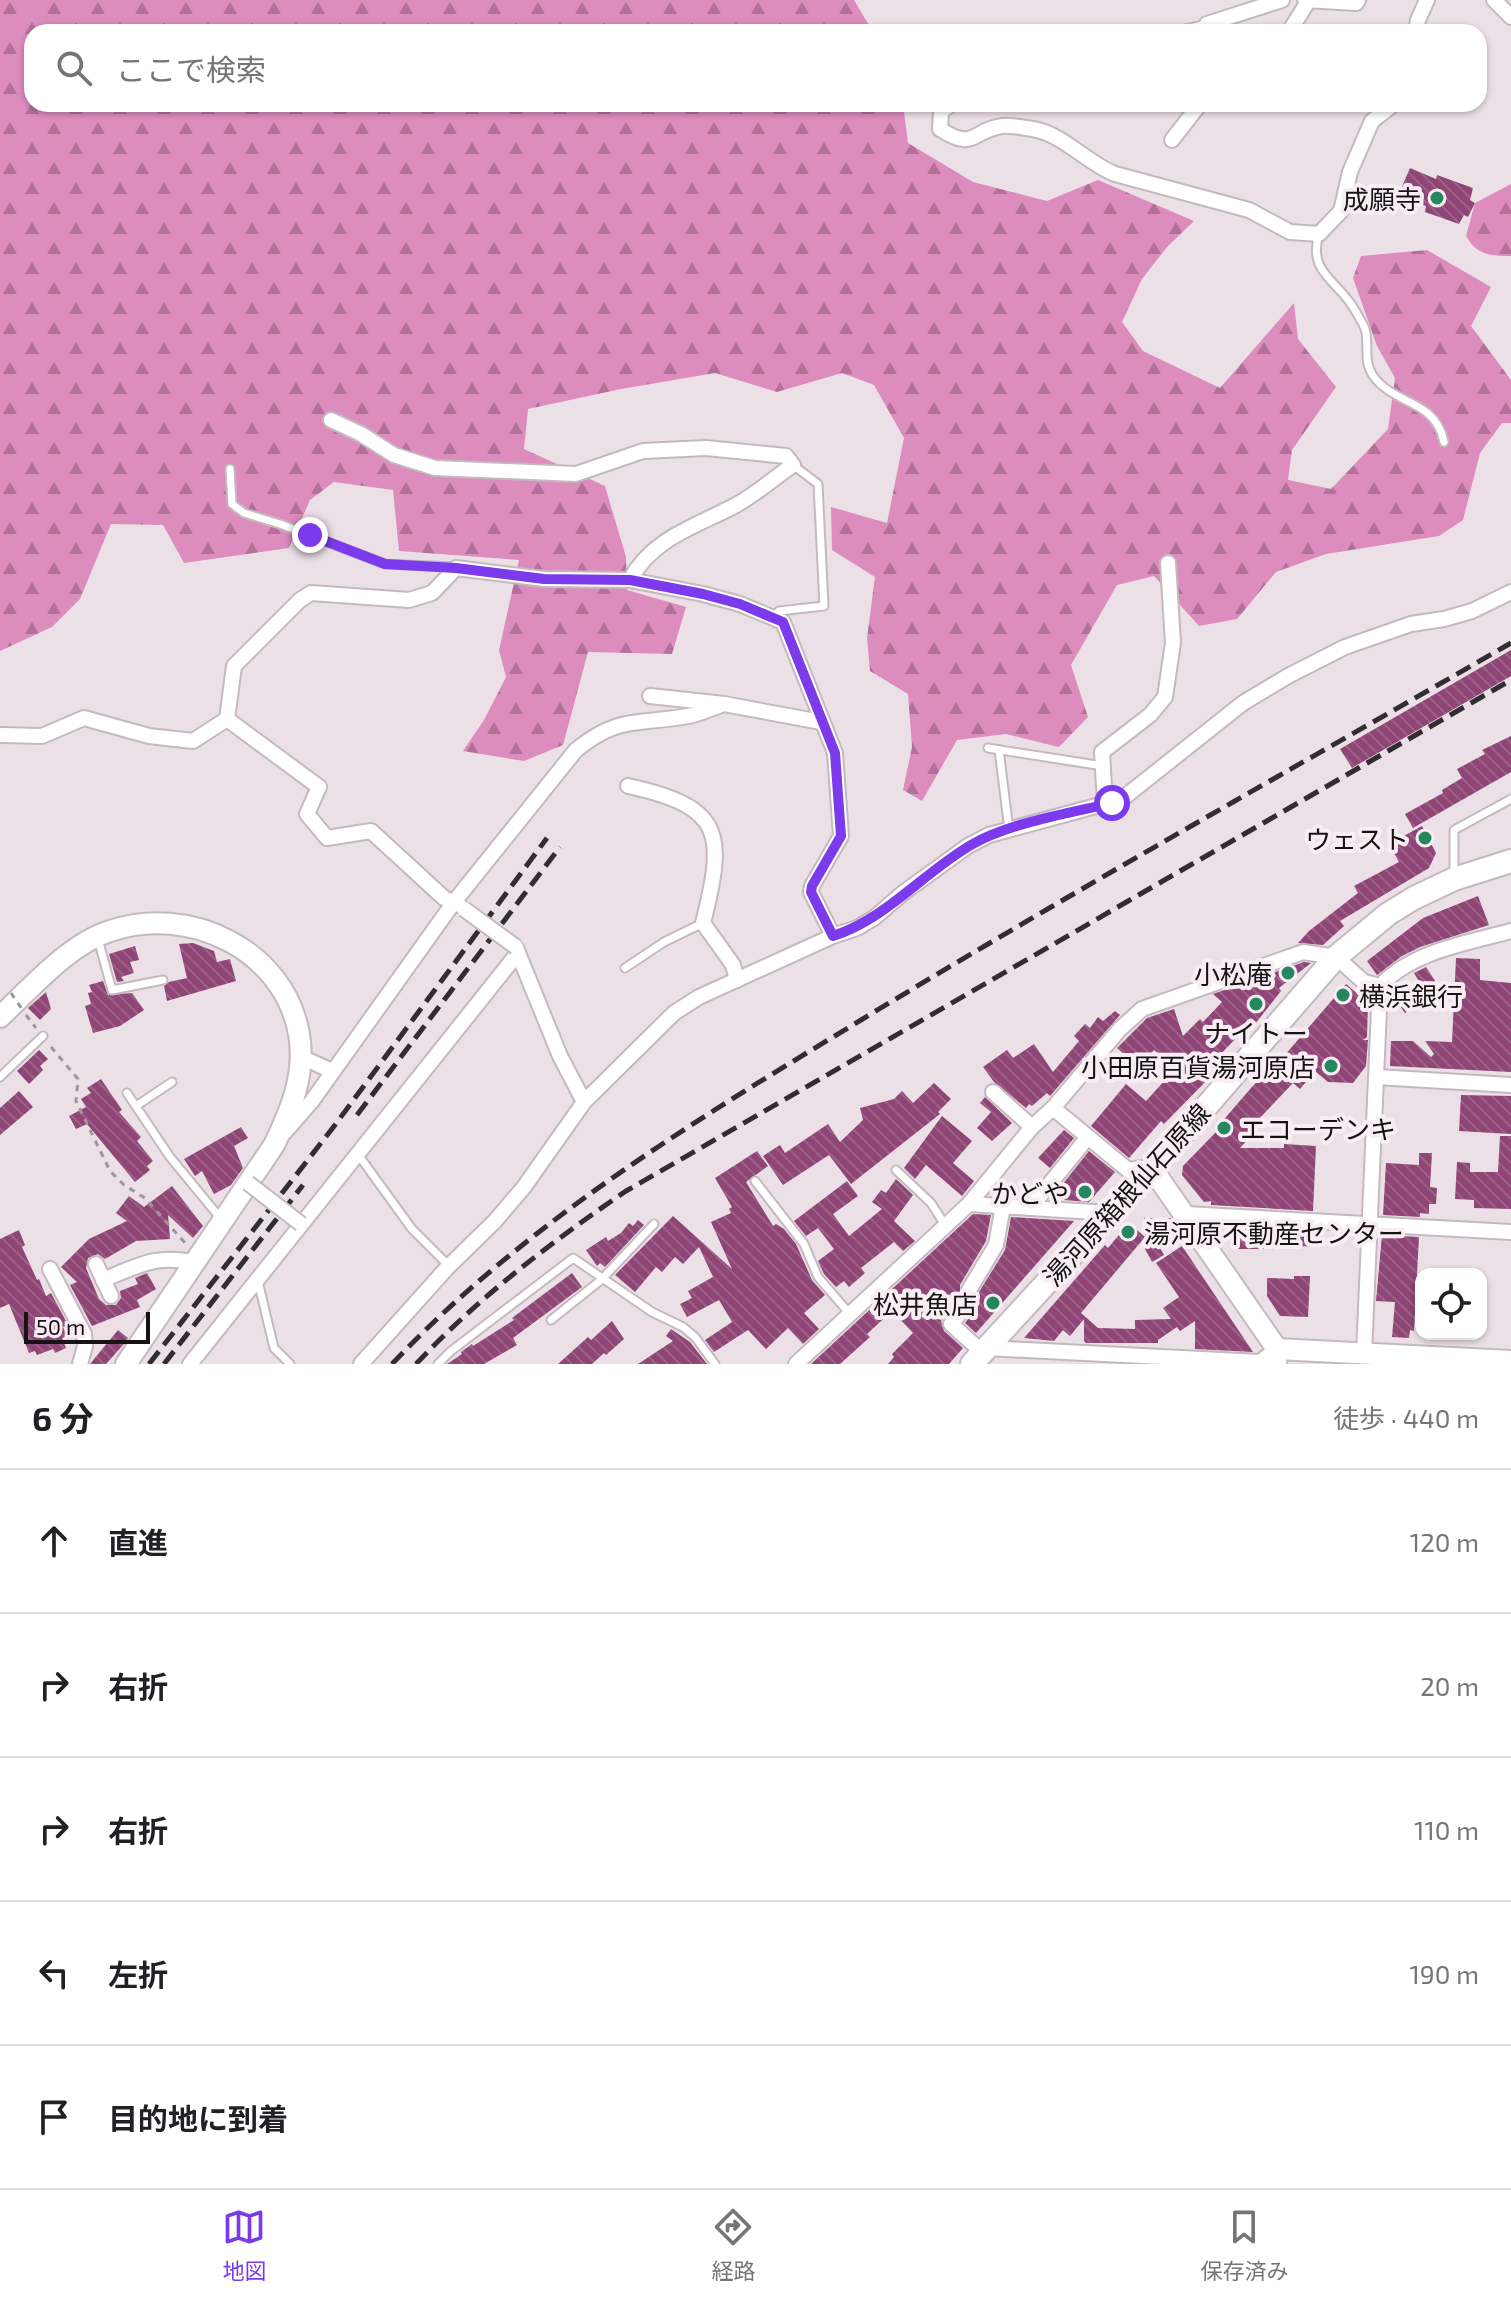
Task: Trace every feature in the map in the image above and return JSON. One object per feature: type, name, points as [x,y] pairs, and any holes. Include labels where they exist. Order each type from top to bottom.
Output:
[{"type":"main road","name":"湯河原箱根仙石原線","points":[[980,1355],[1336,957],[1388,914],[1414,898],[1454,879],[1511,861]]},
{"type":"street","points":[[1218,24],[1282,0]]},
{"type":"street","points":[[1294,24],[1307,0],[1356,3],[1358,0]]},
{"type":"street","points":[[1417,24],[1427,0]]},
{"type":"street","points":[[1494,0],[1511,17]]},
{"type":"street","points":[[941,112],[940,129],[954,139],[971,140],[1002,126],[1038,130],[1058,139],[1096,166],[1115,174],[1249,210],[1290,232],[1319,234],[1341,211],[1350,172],[1372,121],[1384,112]]},
{"type":"street","points":[[1172,140],[1194,112]]},
{"type":"street","points":[[331,420],[394,455],[435,468],[576,474],[643,451],[706,448],[786,456],[793,465],[737,505],[695,523],[666,540],[637,567],[630,580]]},
{"type":"street","points":[[1105,804],[1102,752],[1150,715],[1165,697],[1173,643],[1168,563]]},
{"type":"street","points":[[227,719],[234,666],[300,600],[311,593],[409,600],[432,593],[456,568],[544,579],[630,580],[703,594],[773,617],[783,622],[835,753],[841,836],[811,892],[833,936]]},
{"type":"street","points":[[361,1364],[524,1187],[584,1102],[674,1013],[737,980],[857,928],[968,846],[989,835],[1122,799],[1243,703],[1345,647],[1411,624],[1472,611],[1511,592]]},
{"type":"street","points":[[650,696],[724,704],[821,722]]},
{"type":"street","points":[[126,1364],[274,1145],[312,1101],[576,750],[596,733],[621,723],[690,716],[724,704]]},
{"type":"street","points":[[0,735],[42,736],[84,718],[149,736],[193,741],[227,719]]},
{"type":"street","points":[[227,719],[319,787],[307,814],[327,838],[371,831],[444,898],[459,905],[517,950],[560,1056],[584,1102]]},
{"type":"street","points":[[628,786],[665,794],[699,812],[711,830],[716,847],[716,872],[703,923],[733,965],[737,980]]},
{"type":"street","points":[[0,1017],[61,960],[109,931],[145,923],[168,923],[193,926],[218,934],[262,964],[277,981],[292,1009],[300,1036],[299,1079],[292,1107],[274,1145]]},
{"type":"street","points":[[1364,1354],[1380,986],[1388,978],[1433,953],[1511,931]]},
{"type":"street","points":[[190,1364],[517,950]]},
{"type":"street","points":[[796,1364],[969,1204],[1032,1127],[1053,1108],[1120,1029],[1142,1009],[1303,952],[1336,957],[1364,982],[1380,986]]},
{"type":"street","points":[[299,1056],[332,1071]]},
{"type":"street","points":[[1376,1077],[1511,1085]]},
{"type":"street","points":[[993,1092],[1032,1127]]},
{"type":"street","points":[[1053,1108],[1128,1170],[1151,1167],[1186,1214],[1277,1357]]},
{"type":"street","points":[[1030,1208],[1088,1137]]},
{"type":"street","points":[[248,1183],[301,1224]]},
{"type":"street","points":[[969,1204],[1109,1213]]},
{"type":"street","points":[[1003,1206],[996,1245],[969,1290],[970,1301],[951,1324],[980,1355],[1260,1362],[1277,1357],[1364,1354],[1511,1361]]},
{"type":"street","points":[[1186,1214],[1511,1232]]},
{"type":"street","points":[[103,1280],[152,1259],[197,1260]]},
{"type":"street","points":[[96,1264],[111,1296]]},
{"type":"street","points":[[50,1269],[84,1334],[85,1346],[80,1364]]},
{"type":"lane","points":[[1319,234],[1315,258],[1319,268],[1348,298],[1366,331],[1368,365],[1374,377],[1388,389],[1428,411],[1441,429],[1444,442]]},
{"type":"lane","points":[[773,617],[779,611],[824,606],[818,484],[793,465]]},
{"type":"lane","points":[[230,469],[232,504],[244,513],[385,564],[456,568]]},
{"type":"lane","points":[[988,748],[1103,766]]},
{"type":"lane","points":[[999,750],[1009,830]]},
{"type":"lane","points":[[1454,879],[1454,830],[1511,799]]},
{"type":"lane","points":[[625,968],[664,942],[703,923]]},
{"type":"lane","points":[[97,936],[112,990],[163,980]]},
{"type":"lane","points":[[0,1077],[43,1036]]},
{"type":"lane","points":[[136,1106],[172,1082]]},
{"type":"lane","points":[[127,1093],[170,1157],[223,1222]]},
{"type":"lane","points":[[357,1153],[412,1229],[449,1266]]},
{"type":"lane","points":[[896,1170],[931,1203],[945,1225]]},
{"type":"lane","points":[[755,1181],[804,1244],[818,1277],[849,1313]]},
{"type":"lane","points":[[551,1320],[601,1280],[654,1224]]},
{"type":"lane","points":[[438,1364],[573,1258],[652,1312],[683,1327],[695,1337],[715,1364]]},
{"type":"lane","points":[[257,1279],[274,1348],[290,1364]]},
{"type":"path","points":[[11,993],[78,1079],[76,1101],[110,1171],[124,1185],[145,1198],[197,1260]]},
{"type":"green space","points":[[0,0],[854,0],[868,24],[24,24],[24,112],[904,112],[908,143],[973,182],[1047,201],[1098,180],[1194,221],[1167,247],[1142,279],[1122,322],[1143,351],[1220,388],[1294,303],[1298,339],[1336,387],[1292,450],[1288,480],[1331,489],[1388,429],[1395,378],[1377,346],[1353,278],[1361,256],[1427,250],[1491,287],[1471,326],[1511,380],[1511,423],[1502,423],[1480,453],[1463,520],[1439,536],[1326,554],[1276,572],[1237,619],[1199,626],[1154,576],[1117,585],[1071,665],[1088,717],[1059,747],[1006,734],[957,740],[922,801],[903,790],[912,747],[908,694],[870,671],[867,638],[875,577],[832,550],[831,507],[887,523],[904,438],[874,385],[842,373],[777,392],[715,373],[528,409],[524,449],[605,486],[626,557],[627,590],[686,607],[672,654],[588,652],[563,745],[524,761],[463,751],[484,720],[506,677],[499,650],[519,560],[399,551],[393,490],[334,482],[310,500],[289,548],[184,563],[163,525],[111,524],[80,599],[52,627],[0,651]]},
{"type":"green space","points":[[1511,184],[1511,256],[1485,253],[1466,236],[1475,203]]},
{"type":"building","name":"成願寺","points":[[1410,168],[1436,179],[1437,175],[1473,188],[1470,200],[1475,203],[1468,217],[1464,215],[1459,224],[1425,212],[1426,206],[1398,196]]},
{"type":"building","points":[[1511,650],[1511,676],[1352,768],[1340,749]]},
{"type":"building","points":[[1511,736],[1511,772],[1413,828],[1405,814],[1443,793],[1442,790],[1462,778],[1457,769],[1485,754],[1482,750]]},
{"type":"building","points":[[1422,826],[1436,853],[1429,868],[1340,921],[1344,926],[1323,945],[1298,943],[1358,893],[1354,886],[1399,862],[1389,844]]},
{"type":"building","points":[[1478,896],[1489,925],[1420,947],[1377,975],[1367,961],[1423,918]]},
{"type":"building","points":[[193,943],[214,951],[217,962],[230,959],[236,981],[167,1001],[164,986],[187,978],[179,944]]},
{"type":"building","points":[[135,946],[139,960],[130,962],[134,973],[121,977],[124,981],[117,982],[109,954]]},
{"type":"building","points":[[1456,958],[1480,959],[1480,980],[1511,983],[1511,1072],[1390,1066],[1391,1041],[1413,1041],[1431,1057],[1434,1054],[1425,1041],[1452,1042]]},
{"type":"building","points":[[1304,962],[1311,963],[1279,988],[1281,991],[1251,1029],[1248,1026],[1206,1069],[1212,1075],[1164,1124],[1161,1121],[1129,1158],[1091,1126],[1126,1084],[1146,1101],[1176,1068],[1154,1050],[1139,1067],[1117,1048],[1147,1018],[1174,1009],[1183,1036],[1200,1019],[1203,1022],[1222,1002],[1213,994]]},
{"type":"building","points":[[1426,967],[1441,990],[1405,1013],[1395,999],[1420,983],[1414,973]]},
{"type":"building","points":[[103,981],[108,995],[132,993],[144,1010],[120,1026],[93,1033],[85,1006],[91,1004],[89,985]]},
{"type":"building","points":[[1346,984],[1368,1003],[1367,1037],[1363,1040],[1368,1040],[1366,1066],[1353,1083],[1328,1082],[1315,1071],[1300,1089],[1293,1083],[1257,1121],[1261,1125],[1240,1148],[1284,1148],[1284,1144],[1316,1146],[1313,1211],[1211,1205],[1211,1201],[1204,1202],[1182,1175],[1183,1166]]},
{"type":"building","points":[[46,992],[51,1009],[40,1020],[28,1008]]},
{"type":"building","points":[[1115,1011],[1120,1015],[1050,1096],[1047,1093],[1032,1106],[1029,1104],[1026,1108],[994,1082],[983,1067],[1007,1050],[1013,1058],[1034,1044],[1053,1072],[1079,1041],[1074,1036],[1085,1024],[1090,1028],[1098,1017],[1103,1021]]},
{"type":"building","points":[[39,1050],[48,1059],[40,1066],[43,1070],[29,1084],[17,1071]]},
{"type":"building","points":[[101,1079],[122,1110],[119,1112],[141,1137],[137,1141],[153,1161],[147,1166],[150,1170],[135,1182],[87,1124],[76,1129],[69,1116],[86,1107],[81,1099],[91,1093],[87,1088]]},
{"type":"building","points":[[934,1083],[951,1099],[938,1112],[940,1114],[851,1184],[829,1155],[783,1185],[763,1156],[780,1145],[785,1153],[828,1124],[840,1142],[863,1120],[860,1108],[894,1099],[902,1091],[913,1103]]},
{"type":"building","points":[[19,1091],[33,1107],[0,1135],[0,1108]]},
{"type":"building","points":[[1461,1095],[1511,1096],[1511,1134],[1459,1131]]},
{"type":"building","points":[[985,1097],[1012,1123],[992,1141],[977,1128],[991,1112],[980,1103]]},
{"type":"building","points":[[942,1116],[972,1141],[953,1163],[974,1181],[962,1196],[926,1165],[915,1179],[904,1168]]},
{"type":"building","points":[[241,1127],[248,1138],[234,1146],[243,1168],[231,1185],[214,1194],[202,1171],[195,1176],[184,1159]]},
{"type":"building","points":[[1064,1130],[1074,1138],[1050,1168],[1038,1158]]},
{"type":"building","points":[[1500,1136],[1511,1136],[1511,1209],[1474,1208],[1474,1200],[1455,1199],[1457,1162],[1470,1163],[1470,1172],[1498,1172]]},
{"type":"building","points":[[757,1151],[768,1166],[746,1182],[773,1226],[776,1224],[784,1229],[796,1244],[812,1280],[825,1295],[804,1313],[819,1329],[803,1344],[788,1328],[766,1349],[748,1330],[714,1352],[705,1340],[732,1322],[719,1300],[687,1317],[680,1304],[692,1298],[688,1291],[713,1277],[699,1247],[683,1264],[675,1257],[662,1272],[656,1267],[635,1292],[615,1275],[673,1216],[732,1269],[711,1222],[731,1213],[729,1209],[732,1207],[715,1178]]},
{"type":"building","points":[[1089,1151],[1115,1172],[1089,1202],[1064,1200],[1070,1192],[1062,1185]]},
{"type":"building","points":[[1419,1153],[1432,1153],[1430,1187],[1437,1188],[1436,1204],[1429,1204],[1429,1214],[1420,1213],[1420,1217],[1383,1215],[1386,1163],[1419,1165]]},
{"type":"building","points":[[896,1179],[913,1195],[894,1221],[915,1241],[903,1251],[894,1242],[861,1268],[865,1273],[849,1287],[844,1281],[836,1287],[824,1274],[818,1261],[834,1249],[818,1228],[806,1236],[794,1221],[847,1181],[858,1196],[833,1214],[849,1236],[882,1209],[872,1202],[881,1190],[886,1193]]},
{"type":"building","points":[[172,1186],[203,1226],[193,1238],[168,1215],[170,1239],[136,1241],[105,1259],[98,1254],[88,1258],[86,1268],[99,1299],[106,1305],[116,1305],[121,1298],[120,1291],[138,1284],[135,1278],[147,1273],[156,1289],[137,1300],[140,1307],[92,1326],[70,1285],[77,1282],[61,1267],[89,1239],[127,1221],[116,1213],[129,1196],[144,1207]]},
{"type":"building","points":[[973,1214],[991,1215],[986,1241],[960,1285],[960,1298],[941,1321],[944,1331],[963,1348],[949,1364],[888,1364],[894,1357],[892,1354],[913,1333],[892,1311],[867,1334],[870,1337],[840,1364],[811,1364]]},
{"type":"building","points":[[1011,1217],[1074,1221],[976,1333],[965,1323],[978,1306],[979,1292],[1005,1250]]},
{"type":"building","points":[[1144,1218],[1172,1220],[1152,1234],[1164,1255],[1152,1262],[1145,1249]]},
{"type":"building","points":[[638,1220],[644,1225],[605,1267],[600,1263],[597,1266],[586,1250],[606,1237],[608,1241],[629,1223],[633,1226]]},
{"type":"building","points":[[1129,1223],[1145,1237],[1081,1313],[1098,1328],[1135,1329],[1135,1320],[1171,1319],[1163,1308],[1179,1297],[1156,1263],[1182,1246],[1253,1352],[1195,1349],[1195,1321],[1180,1331],[1177,1327],[1158,1343],[1086,1343],[1084,1319],[1070,1336],[1063,1330],[1054,1341],[1024,1338],[1105,1245],[1108,1248]]},
{"type":"building","points":[[1239,1227],[1318,1231],[1317,1247],[1264,1244],[1264,1249],[1238,1249]]},
{"type":"building","points":[[19,1230],[25,1245],[22,1247],[37,1280],[46,1296],[51,1293],[68,1325],[63,1327],[67,1336],[62,1338],[66,1348],[55,1353],[53,1349],[37,1355],[35,1351],[29,1353],[9,1304],[0,1308],[0,1239]]},
{"type":"building","points":[[1382,1235],[1419,1237],[1414,1331],[1410,1330],[1409,1338],[1392,1337],[1395,1302],[1376,1301]]},
{"type":"building","points":[[572,1273],[582,1287],[513,1338],[517,1345],[484,1364],[447,1364],[472,1344],[514,1320],[512,1318]]},
{"type":"building","points":[[1294,1276],[1310,1276],[1308,1317],[1280,1316],[1267,1296],[1267,1278],[1294,1279]]},
{"type":"building","points":[[612,1321],[624,1339],[606,1355],[604,1353],[592,1364],[558,1364],[588,1337],[591,1340]]},
{"type":"building","points":[[671,1329],[690,1342],[707,1364],[638,1364],[673,1341],[666,1336]]},
{"type":"building","points":[[118,1330],[128,1338],[123,1345],[106,1364],[90,1364]]},
{"type":"railway","points":[[392,1364],[499,1264],[556,1219],[675,1135],[1022,924],[1511,643]]},
{"type":"railway","points":[[416,1364],[516,1272],[626,1191],[1511,680]]},
{"type":"railway","points":[[149,1364],[335,1125],[547,838]]},
{"type":"railway","points":[[357,1115],[560,847]]},
{"type":"railway","points":[[164,1364],[303,1185]]},
{"type":"place","name":"成願寺","points":[[1437,198]]},
{"type":"place","name":"ウェスト","points":[[1425,838]]},
{"type":"place","name":"小松庵","points":[[1288,973]]},
{"type":"place","name":"横浜銀行","points":[[1343,995]]},
{"type":"place","name":"ナイトー","points":[[1256,1004]]},
{"type":"place","name":"小田原百貨湯河原店","points":[[1331,1066]]},
{"type":"place","name":"エコーデンキ","points":[[1224,1128]]},
{"type":"place","name":"かどや","points":[[1085,1192]]},
{"type":"place","name":"湯河原不動産センター","points":[[1128,1232]]},
{"type":"place","name":"松井魚店","points":[[993,1303]]},
{"type":"route","points":[[310,535],[385,564],[456,568],[544,579],[630,580],[740,604],[783,622],[835,753],[841,836],[811,892],[833,936],[874,918],[968,846],[989,835],[1112,803]]}]
